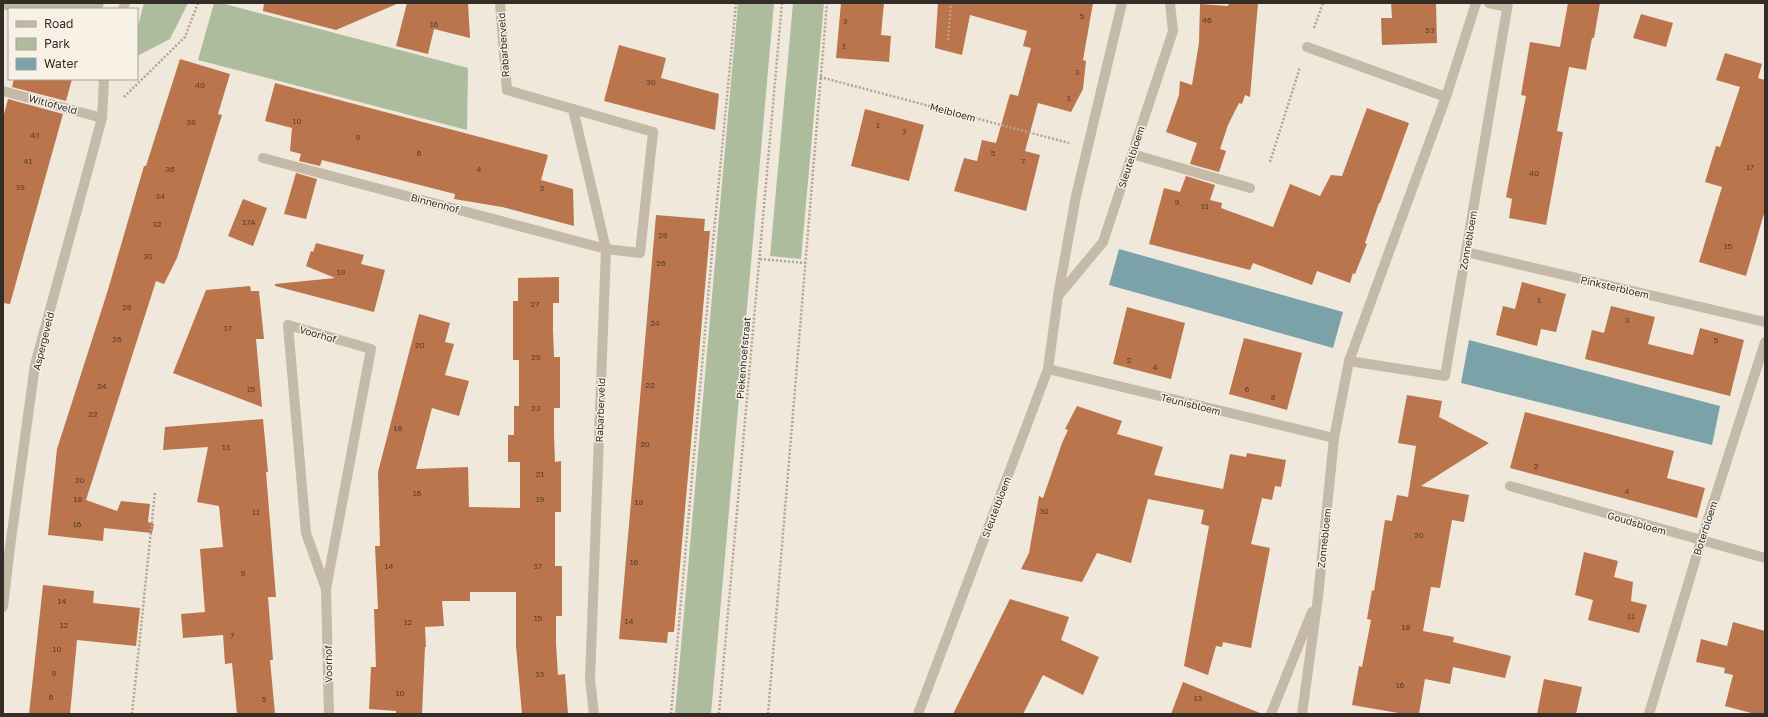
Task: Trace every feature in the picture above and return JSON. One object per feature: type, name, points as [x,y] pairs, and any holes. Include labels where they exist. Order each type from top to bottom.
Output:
[{"type":"street","name":"Rabarberveld","points":[[500,3],[507,90],[653,132]]},
{"type":"street","name":"Sleutelbloem","points":[[918,714],[1048,369],[1058,296],[1076,196],[1122,3]]},
{"type":"street","name":"Sleutelbloem","points":[[1058,296],[1103,242],[1173,31],[1170,3]]},
{"type":"street","name":"Zonnebloem","points":[[1302,714],[1318,597],[1334,438],[1349,361],[1446,97],[1476,3]]},
{"type":"street","name":"Zonnebloem","points":[[1349,361],[1444,376],[1508,5],[1489,3]]},
{"type":"street","points":[[1307,47],[1446,97]]},
{"type":"street","name":"Aspergeveld","points":[[3,607],[35,365],[102,118],[104,80]]},
{"type":"street","name":"Witlofveld","points":[[3,91],[102,118]]},
{"type":"street","name":"Rabarberveld","points":[[573,109],[606,249],[590,679],[594,714]]},
{"type":"street","name":"Binnenhof","points":[[263,158],[606,249],[640,253],[653,132]]},
{"type":"street","points":[[1132,154],[1250,188]]},
{"type":"street","name":"Pinksterbloem","points":[[1466,252],[1765,322]]},
{"type":"street","name":"Voorhof","points":[[326,589],[306,533],[288,325],[371,349],[326,589],[329,714]]},
{"type":"street","name":"Boterbloem","points":[[1649,714],[1701,541],[1765,342]]},
{"type":"street","name":"Teunisbloem","points":[[1048,369],[1334,438]]},
{"type":"street","name":"Goudsbloem","points":[[1510,486],[1765,558]]},
{"type":"street","name":"Zonnebloem","points":[[1271,714],[1318,597]]},
{"type":"path","points":[[102,118],[185,37],[198,3]]},
{"type":"path","points":[[671,714],[736,3]]},
{"type":"path","name":"Piekenhoefstraat","points":[[720,714],[782,3]]},
{"type":"path","points":[[768,714],[827,3]]},
{"type":"path","points":[[948,40],[951,3]]},
{"type":"path","points":[[1270,162],[1307,47],[1323,3]]},
{"type":"path","name":"Meibloem","points":[[820,77],[1087,147]]},
{"type":"path","points":[[760,259],[805,263]]},
{"type":"path","points":[[132,714],[155,492]]},
{"type":"green space","points":[[3,3],[104,3],[102,8],[8,8],[8,11],[3,9]]},
{"type":"green space","points":[[144,3],[188,3],[170,39],[138,55],[138,26]]},
{"type":"green space","points":[[214,3],[221,3],[468,68],[467,130],[198,60]]},
{"type":"green space","points":[[738,3],[774,3],[711,714],[675,714]]},
{"type":"green space","points":[[793,3],[824,3],[801,259],[770,256]]},
{"type":"water","points":[[1119,249],[1343,312],[1333,348],[1109,285]]},
{"type":"water","points":[[1469,340],[1720,406],[1712,445],[1461,383]]},
{"type":"building","points":[[264,3],[399,3],[336,30],[263,11]]},
{"type":"building","points":[[407,3],[468,3],[470,38],[434,29],[428,54],[396,46]]},
{"type":"building","points":[[841,3],[884,3],[881,35],[891,36],[889,62],[836,58]]},
{"type":"building","points":[[938,3],[1093,3],[1083,60],[1086,61],[1083,89],[1071,112],[1038,103],[1025,151],[1040,155],[1026,211],[954,191],[964,158],[977,161],[982,140],[996,143],[1010,94],[1018,96],[1031,48],[1023,46],[1027,31],[970,15],[962,55],[935,48]]},
{"type":"building","points":[[1229,3],[1258,3],[1250,97],[1245,95],[1242,104],[1239,103],[1228,125],[1220,149],[1226,151],[1219,172],[1190,164],[1197,143],[1166,132],[1179,95],[1180,81],[1192,85],[1199,43],[1200,4],[1228,6]]},
{"type":"building","points":[[1391,3],[1436,3],[1437,43],[1382,45],[1381,18],[1392,18]]},
{"type":"building","points":[[1568,3],[1600,3],[1594,38],[1592,38],[1586,70],[1569,67],[1557,131],[1563,132],[1546,225],[1509,218],[1512,199],[1506,197],[1526,96],[1521,95],[1530,42],[1560,47]]},
{"type":"building","points":[[1641,14],[1673,23],[1666,47],[1633,38]]},
{"type":"building","points":[[619,45],[666,58],[661,78],[719,94],[715,130],[604,101]]},
{"type":"building","points":[[1725,53],[1762,64],[1758,78],[1765,80],[1765,210],[1746,276],[1699,262],[1722,187],[1705,182],[1716,146],[1720,147],[1740,87],[1716,80]]},
{"type":"building","points":[[180,59],[230,74],[218,114],[222,115],[177,258],[164,284],[156,281],[86,500],[117,511],[121,501],[150,504],[148,522],[154,524],[152,533],[104,528],[103,541],[48,535],[57,449],[107,293],[144,166],[146,166]]},
{"type":"building","points":[[14,80],[72,80],[66,101],[12,87]]},
{"type":"building","points":[[275,83],[548,155],[541,180],[573,189],[574,226],[502,207],[454,199],[455,194],[322,160],[320,166],[299,161],[301,154],[290,151],[292,128],[265,121]]},
{"type":"building","points":[[8,99],[63,114],[10,304],[3,303],[3,118]]},
{"type":"building","points":[[1367,108],[1409,123],[1365,243],[1367,244],[1355,274],[1353,273],[1350,283],[1317,271],[1312,285],[1253,263],[1250,270],[1149,244],[1164,188],[1180,192],[1186,176],[1215,185],[1210,200],[1222,203],[1221,208],[1273,227],[1290,184],[1320,196],[1331,175],[1342,176]]},
{"type":"building","points":[[865,109],[924,125],[909,181],[851,166]]},
{"type":"building","points":[[296,173],[317,179],[306,219],[284,214]]},
{"type":"building","points":[[243,199],[267,208],[253,246],[228,236]]},
{"type":"building","points":[[656,215],[705,219],[704,231],[710,231],[674,632],[668,632],[667,643],[619,639]]},
{"type":"building","points":[[316,243],[364,255],[361,264],[385,270],[374,312],[275,286],[275,284],[335,278],[306,266],[311,251],[313,252]]},
{"type":"building","points":[[559,277],[559,303],[553,303],[554,357],[560,357],[560,408],[554,408],[555,462],[561,461],[561,512],[555,512],[555,566],[562,566],[562,616],[556,616],[556,644],[558,675],[565,674],[568,714],[522,714],[516,646],[516,592],[470,592],[470,601],[442,601],[444,626],[425,627],[426,647],[422,714],[396,714],[396,711],[369,709],[371,667],[376,667],[374,609],[378,609],[375,546],[380,546],[378,472],[419,314],[450,323],[445,342],[454,344],[445,375],[469,381],[459,416],[432,408],[416,469],[468,467],[469,507],[520,508],[520,462],[508,462],[508,435],[514,435],[514,406],[519,406],[519,360],[513,360],[513,301],[518,301],[518,278]]},
{"type":"building","points":[[1522,282],[1566,294],[1556,332],[1541,329],[1537,346],[1496,335],[1503,306],[1515,309]]},
{"type":"building","points":[[250,286],[251,291],[259,291],[264,339],[256,339],[262,407],[173,373],[206,290]]},
{"type":"building","points":[[1611,306],[1655,317],[1648,344],[1693,355],[1700,328],[1744,340],[1730,396],[1585,359],[1592,330],[1604,333]]},
{"type":"building","points":[[1127,307],[1185,323],[1171,379],[1113,364]]},
{"type":"building","points":[[1244,338],[1302,353],[1287,410],[1229,394]]},
{"type":"building","points":[[1407,395],[1442,401],[1439,417],[1489,443],[1421,486],[1469,495],[1464,522],[1452,520],[1440,588],[1431,587],[1423,631],[1454,637],[1453,642],[1511,656],[1505,678],[1453,667],[1450,684],[1425,679],[1419,714],[1404,714],[1352,705],[1359,666],[1362,667],[1371,620],[1367,619],[1372,590],[1374,591],[1385,520],[1392,521],[1397,495],[1408,497],[1416,446],[1398,443]]},
{"type":"building","points":[[1077,406],[1122,421],[1117,434],[1163,447],[1154,475],[1223,489],[1230,454],[1246,457],[1247,453],[1286,460],[1281,487],[1275,486],[1272,500],[1262,498],[1251,544],[1270,548],[1251,648],[1223,642],[1222,647],[1216,646],[1208,675],[1184,666],[1209,526],[1201,524],[1204,510],[1148,499],[1131,563],[1097,553],[1082,582],[1021,569],[1029,553],[1039,496],[1043,498],[1068,430],[1065,429]]},
{"type":"building","points":[[1525,412],[1674,451],[1667,478],[1705,488],[1697,518],[1510,468]]},
{"type":"building","points":[[263,419],[276,597],[268,597],[273,660],[270,660],[275,714],[237,714],[232,663],[225,664],[223,635],[183,638],[181,614],[205,612],[200,549],[223,547],[219,506],[197,502],[208,447],[163,450],[165,427]]},
{"type":"building","points":[[1584,552],[1618,561],[1614,577],[1633,582],[1631,601],[1647,605],[1639,633],[1588,620],[1593,600],[1575,595]]},
{"type":"building","points":[[43,585],[94,591],[93,603],[140,608],[136,646],[77,640],[70,714],[29,714]]},
{"type":"building","points":[[1010,599],[1069,617],[1061,640],[1099,657],[1083,695],[1043,675],[1023,714],[953,714]]},
{"type":"building","points":[[1733,622],[1765,631],[1765,714],[1755,714],[1725,706],[1733,675],[1724,673],[1725,668],[1696,662],[1701,639],[1727,646]]},
{"type":"building","points":[[1544,679],[1582,687],[1576,714],[1537,714]]},
{"type":"building","points":[[1183,682],[1260,713],[1260,714],[1171,714]]}]
